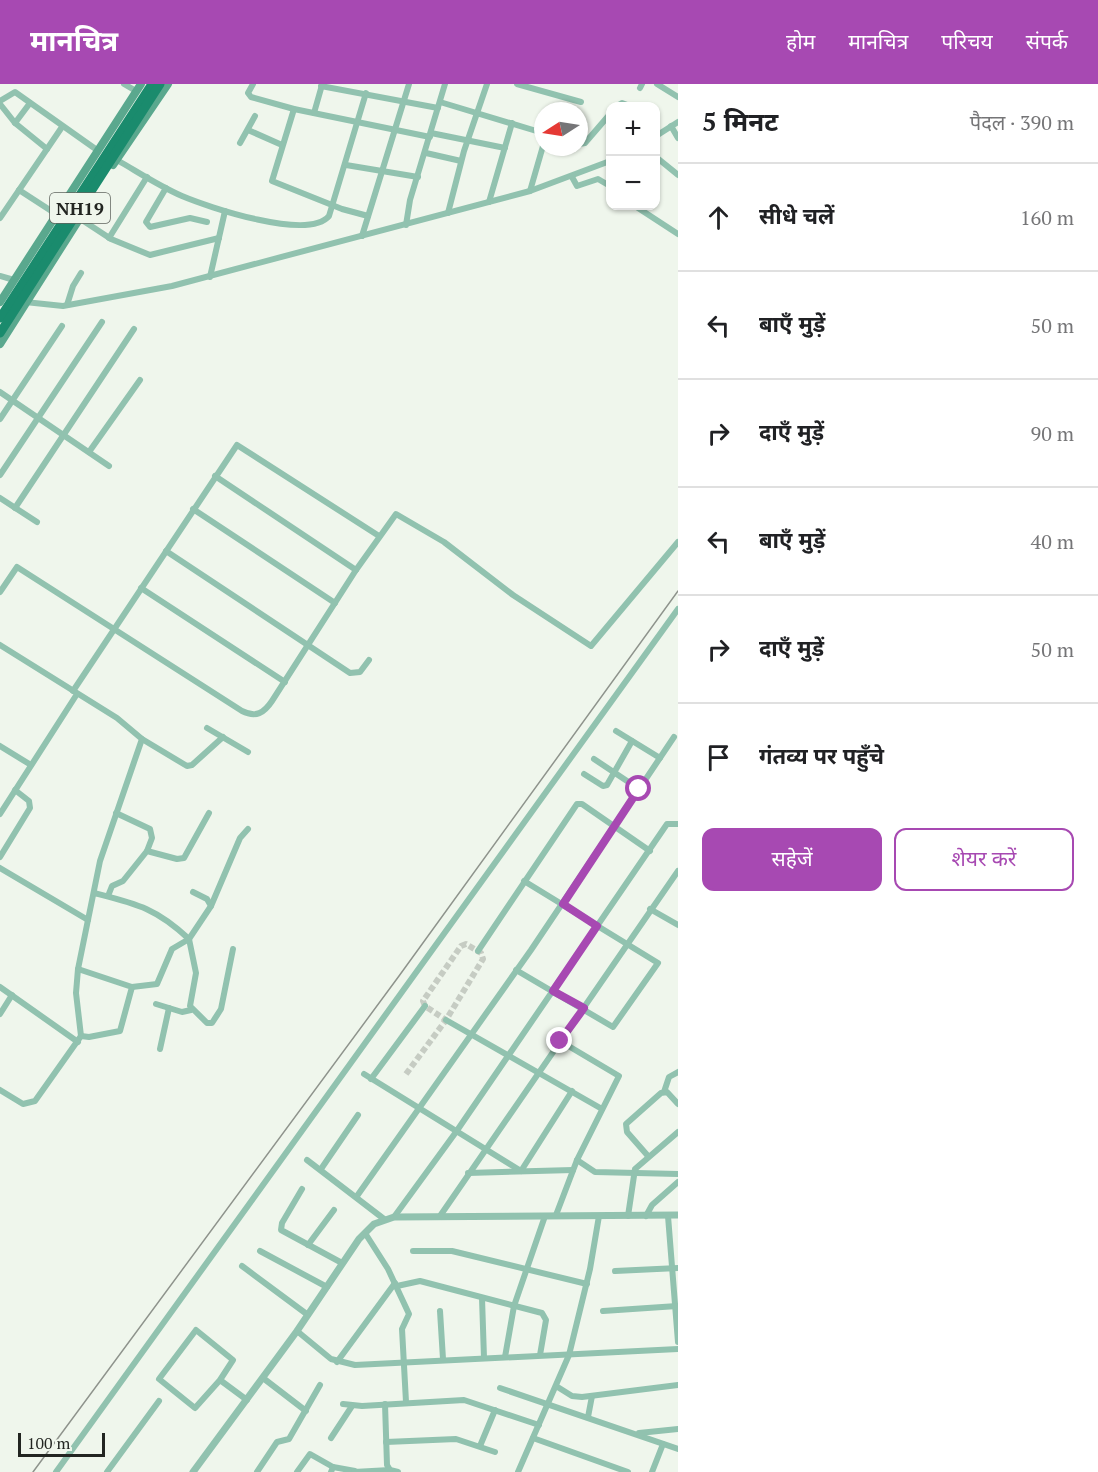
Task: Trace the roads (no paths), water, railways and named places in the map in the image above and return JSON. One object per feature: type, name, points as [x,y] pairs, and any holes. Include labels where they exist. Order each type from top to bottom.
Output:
[{"type":"highway","name":"NH19","points":[[0,316],[152,84]]},
{"type":"highway","name":"NH19","points":[[0,333],[160,84]]},
{"type":"main road","points":[[0,344],[79,218],[168,84]]},
{"type":"main road","points":[[0,302],[138,87]]},
{"type":"street","points":[[124,84],[138,87]]},
{"type":"street","points":[[253,84],[248,93],[251,97],[294,109],[505,148]]},
{"type":"street","points":[[362,236],[409,84]]},
{"type":"street","points":[[406,225],[417,177],[445,84]]},
{"type":"street","points":[[448,213],[461,161],[487,84]]},
{"type":"street","points":[[517,84],[581,102]]},
{"type":"street","points":[[657,84],[678,97]]},
{"type":"street","points":[[314,113],[322,85],[478,113],[534,130]]},
{"type":"street","points":[[47,149],[15,123],[0,103],[13,92],[98,150]]},
{"type":"street","points":[[117,160],[166,188],[225,211],[301,226],[326,219],[346,165],[366,93]]},
{"type":"street","points":[[15,123],[30,103]]},
{"type":"street","points":[[294,109],[272,181],[332,205],[368,216]]},
{"type":"street","points":[[240,143],[255,116]]},
{"type":"street","points":[[588,140],[606,119]]},
{"type":"street","points":[[660,132],[678,122]]},
{"type":"street","points":[[489,202],[512,123]]},
{"type":"street","points":[[671,126],[678,138]]},
{"type":"street","points":[[0,218],[62,127]]},
{"type":"street","points":[[248,130],[282,145]]},
{"type":"street","points":[[426,153],[461,161]]},
{"type":"street","points":[[531,191],[540,156]]},
{"type":"street","points":[[660,160],[678,175]]},
{"type":"street","points":[[6,292],[26,302],[67,305],[134,294],[210,277],[531,191],[606,163]]},
{"type":"street","points":[[346,165],[417,177]]},
{"type":"street","points":[[109,238],[147,177]]},
{"type":"street","points":[[572,177],[577,186],[598,179],[606,184]]},
{"type":"street","points":[[166,188],[146,222],[150,227],[190,218],[207,222]]},
{"type":"street","points":[[19,190],[56,214]]},
{"type":"street","points":[[640,210],[678,234]]},
{"type":"street","points":[[210,277],[225,211]]},
{"type":"street","points":[[79,218],[109,238],[150,255],[219,238]]},
{"type":"street","points":[[67,305],[73,286],[81,273]]},
{"type":"street","points":[[0,276],[14,280]]},
{"type":"street","points":[[0,316],[17,317]]},
{"type":"street","points":[[0,475],[102,322]]},
{"type":"street","points":[[0,419],[62,326]]},
{"type":"street","points":[[15,508],[134,328]]},
{"type":"street","points":[[89,452],[140,380]]},
{"type":"street","points":[[0,392],[109,466]]},
{"type":"street","points":[[0,814],[114,629],[233,447],[241,446],[379,536]]},
{"type":"street","points":[[215,476],[356,570]]},
{"type":"street","points":[[0,498],[37,522]]},
{"type":"street","points":[[194,509],[335,603]]},
{"type":"street","points":[[0,592],[17,567],[248,714],[260,714],[266,710],[285,682],[394,515],[400,514],[444,542],[507,591],[588,644],[595,644],[678,542]]},
{"type":"street","points":[[166,551],[353,674],[360,672],[369,660]]},
{"type":"street","points":[[141,588],[285,682]]},
{"type":"street","points":[[56,1472],[678,609]]},
{"type":"street","points":[[0,645],[117,718],[142,739],[187,766],[192,765],[223,737]]},
{"type":"street","points":[[207,728],[248,752]]},
{"type":"street","points":[[615,731],[660,758]]},
{"type":"street","points":[[357,1196],[563,904],[674,737]]},
{"type":"street","points":[[0,1090],[23,1104],[35,1101],[80,1039],[76,993],[78,969],[100,861],[142,739]]},
{"type":"street","points":[[584,774],[605,786],[632,741]]},
{"type":"street","points":[[0,746],[31,765]]},
{"type":"street","points":[[594,759],[639,789]]},
{"type":"street","points":[[0,857],[30,808],[28,801],[15,790]]},
{"type":"street","points":[[478,951],[578,804],[582,804],[650,851]]},
{"type":"street","points":[[108,896],[112,885],[123,881],[147,851],[152,838],[150,829],[116,813]]},
{"type":"street","points":[[147,851],[177,859],[184,858],[209,813]]},
{"type":"street","points":[[394,1217],[456,1132],[667,824],[678,824]]},
{"type":"street","points":[[78,969],[132,987],[157,984],[172,949],[189,939],[211,906],[240,838],[248,829]]},
{"type":"street","points":[[0,868],[88,920]]},
{"type":"street","points":[[440,1216],[678,871]]},
{"type":"street","points":[[516,970],[613,1027],[657,966],[656,960],[524,881]]},
{"type":"street","points":[[193,892],[207,899],[211,906]]},
{"type":"street","points":[[94,893],[155,911],[189,939],[196,973],[190,1001],[191,1010],[208,1023],[218,1017],[233,949]]},
{"type":"street","points":[[650,909],[678,925]]},
{"type":"street","points":[[0,987],[80,1039],[120,1031],[132,987]]},
{"type":"street","points":[[0,1014],[12,995]]},
{"type":"street","points":[[156,1004],[182,1012],[191,1010]]},
{"type":"street","points":[[371,1079],[424,1006]]},
{"type":"street","points":[[160,1049],[169,1008]]},
{"type":"street","points":[[446,1020],[602,1109]]},
{"type":"street","points":[[556,1215],[577,1160],[619,1076],[560,1041]]},
{"type":"street","points":[[648,1156],[627,1132],[626,1124],[664,1092],[669,1077],[678,1072]]},
{"type":"street","points":[[364,1074],[418,1110],[521,1171]]},
{"type":"street","points":[[521,1171],[572,1091]]},
{"type":"street","points":[[664,1092],[678,1104]]},
{"type":"street","points":[[321,1169],[358,1115]]},
{"type":"street","points":[[628,1216],[633,1174],[648,1156],[678,1132]]},
{"type":"street","points":[[306,1160],[357,1196],[384,1219]]},
{"type":"street","points":[[577,1160],[595,1172],[678,1174]]},
{"type":"street","points":[[468,1173],[573,1170]]},
{"type":"street","points":[[646,1216],[652,1205],[678,1182]]},
{"type":"street","points":[[302,1189],[281,1227],[283,1232],[342,1263]]},
{"type":"street","points":[[308,1245],[334,1210]]},
{"type":"street","points":[[193,1472],[297,1331],[342,1263],[365,1233],[384,1219],[440,1216],[678,1215]]},
{"type":"street","points":[[505,1357],[514,1306],[525,1269],[546,1216]]},
{"type":"street","points":[[518,1472],[569,1355],[599,1216]]},
{"type":"street","points":[[668,1216],[675,1268],[678,1342]]},
{"type":"street","points":[[365,1233],[396,1285],[409,1314],[402,1329],[402,1362],[406,1402]]},
{"type":"street","points":[[260,1251],[327,1287]]},
{"type":"street","points":[[413,1251],[452,1251],[586,1284]]},
{"type":"street","points":[[242,1266],[308,1315]]},
{"type":"street","points":[[615,1271],[675,1268]]},
{"type":"street","points":[[337,1362],[396,1285],[420,1281],[545,1316],[540,1355]]},
{"type":"street","points":[[482,1298],[484,1358]]},
{"type":"street","points":[[603,1311],[676,1306]]},
{"type":"street","points":[[440,1311],[443,1359]]},
{"type":"street","points":[[196,1330],[233,1360],[220,1380],[195,1408],[159,1379],[196,1330]]},
{"type":"street","points":[[297,1331],[337,1362],[355,1365],[678,1349]]},
{"type":"street","points":[[263,1378],[306,1411]]},
{"type":"street","points":[[220,1380],[247,1400]]},
{"type":"street","points":[[269,1472],[259,1469],[277,1442],[289,1439],[320,1384]]},
{"type":"street","points":[[556,1386],[572,1396],[592,1396],[678,1386]]},
{"type":"street","points":[[501,1388],[678,1449]]},
{"type":"street","points":[[588,1417],[592,1396]]},
{"type":"street","points":[[343,1404],[352,1406],[464,1400],[539,1425]]},
{"type":"street","points":[[106,1472],[159,1401]]},
{"type":"street","points":[[385,1404],[387,1465],[390,1470]]},
{"type":"street","points":[[331,1438],[352,1406]]},
{"type":"street","points":[[480,1446],[495,1410]]},
{"type":"street","points":[[635,1434],[678,1429]]},
{"type":"street","points":[[533,1438],[628,1472]]},
{"type":"street","points":[[386,1442],[456,1439],[495,1452]]},
{"type":"street","points":[[652,1472],[663,1444]]},
{"type":"street","points":[[297,1472],[310,1454],[332,1470],[398,1472]]},
{"type":"tunnel","points":[[406,1074],[446,1020],[483,959],[481,953],[466,944],[461,946],[423,1001],[425,1006],[446,1020]]},
{"type":"railway","points":[[33,1472],[399,976],[678,591]]}]
